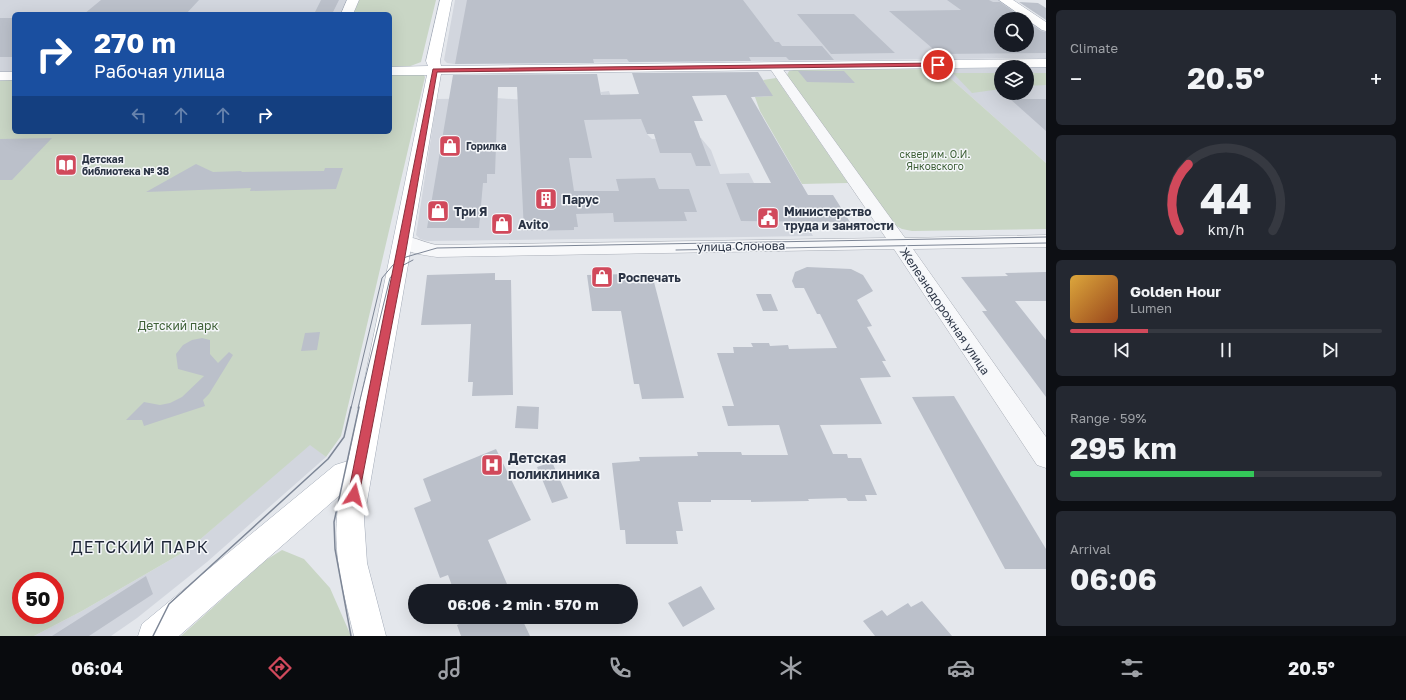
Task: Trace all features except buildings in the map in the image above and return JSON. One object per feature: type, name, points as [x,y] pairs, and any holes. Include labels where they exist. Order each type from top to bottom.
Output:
[{"type":"main road","points":[[348,12],[353,0]]},
{"type":"main road","points":[[370,636],[352,563],[350,519],[358,471],[402,252],[435,70],[433,61],[446,0]]},
{"type":"main road","points":[[1005,0],[1046,26]]},
{"type":"main road","points":[[392,71],[1046,63]]},
{"type":"main road","points":[[0,76],[12,76]]},
{"type":"main road","points":[[154,636],[346,474],[358,471]]},
{"type":"street","name":"Железнодорожная улица","points":[[775,67],[900,244],[1046,457]]},
{"type":"street","name":"улица Слонова","points":[[402,252],[411,257],[437,251],[1046,241]]},
{"type":"shaded area","points":[[0,0],[346,0],[341,12],[12,12],[12,73],[0,73]]},
{"type":"shaded area","points":[[455,0],[999,0],[1017,12],[994,12],[994,52],[1034,52],[1034,23],[1046,31],[1046,58],[447,63],[444,60]]},
{"type":"shaded area","points":[[1034,67],[1046,67],[1046,163],[940,69],[994,68],[994,100],[1034,100]]},
{"type":"shaded area","points":[[609,91],[615,109],[638,109],[647,134],[652,139],[701,138],[711,150],[720,174],[749,173],[758,191],[787,191],[813,236],[427,241],[420,239],[416,235],[437,99],[496,98],[602,105],[601,92]]},
{"type":"shaded area","points":[[310,444],[326,457],[207,562],[137,618],[111,636],[34,636],[57,624],[64,624],[64,620],[189,549]]},
{"type":"green space","points":[[359,0],[436,0],[421,62],[408,67],[392,67],[392,12],[354,12]]},
{"type":"green space","name":"сквер им. О.И. Янковского","points":[[940,69],[1046,163],[1046,229],[912,231],[902,229],[894,225],[787,75],[789,71],[794,70]]},
{"type":"green space","points":[[953,73],[994,73],[994,90],[972,93]]},
{"type":"green space","points":[[1034,73],[1046,73],[1046,85],[1034,86]]},
{"type":"green space","name":"Детский парк","points":[[392,74],[424,75],[425,77],[341,436],[326,457],[310,445],[189,549],[64,620],[64,572],[12,572],[12,624],[57,624],[34,636],[0,636],[0,81],[12,80],[12,134],[392,134]]},
{"type":"green space","points":[[776,78],[848,183],[802,184],[760,111],[755,97],[772,96],[763,80]]},
{"type":"green space","points":[[282,550],[304,559],[330,588],[351,636],[181,636],[266,560]]},
{"type":"tram line","points":[[351,408],[382,278],[393,265],[406,257],[437,248],[1046,237]]},
{"type":"tram line","points":[[676,250],[1046,243]]},
{"type":"tram line","points":[[358,408],[390,278],[398,268],[413,260]]},
{"type":"tram line","points":[[153,636],[169,604],[328,459],[344,437],[351,407]]},
{"type":"tram line","points":[[351,636],[335,549],[334,522],[359,407]]},
{"type":"place","name":"Горилка","points":[[450,146]]},
{"type":"place","name":"Детская библиотека № 38","points":[[66,165]]},
{"type":"place","name":"Парус","points":[[546,199]]},
{"type":"place","name":"Три Я","points":[[438,211]]},
{"type":"place","name":"Министерство труда и занятости","points":[[768,218]]},
{"type":"place","name":"Avito","points":[[502,224]]},
{"type":"place","name":"Роспечать","points":[[602,277]]},
{"type":"place","name":"Детская поликлиника","points":[[492,465]]},
{"type":"district","name":"ДЕТСКИЙ ПАРК","points":[[140,547]]},
{"type":"route","points":[[354,495],[372,396],[400,262],[435,70],[938,65]]}]
